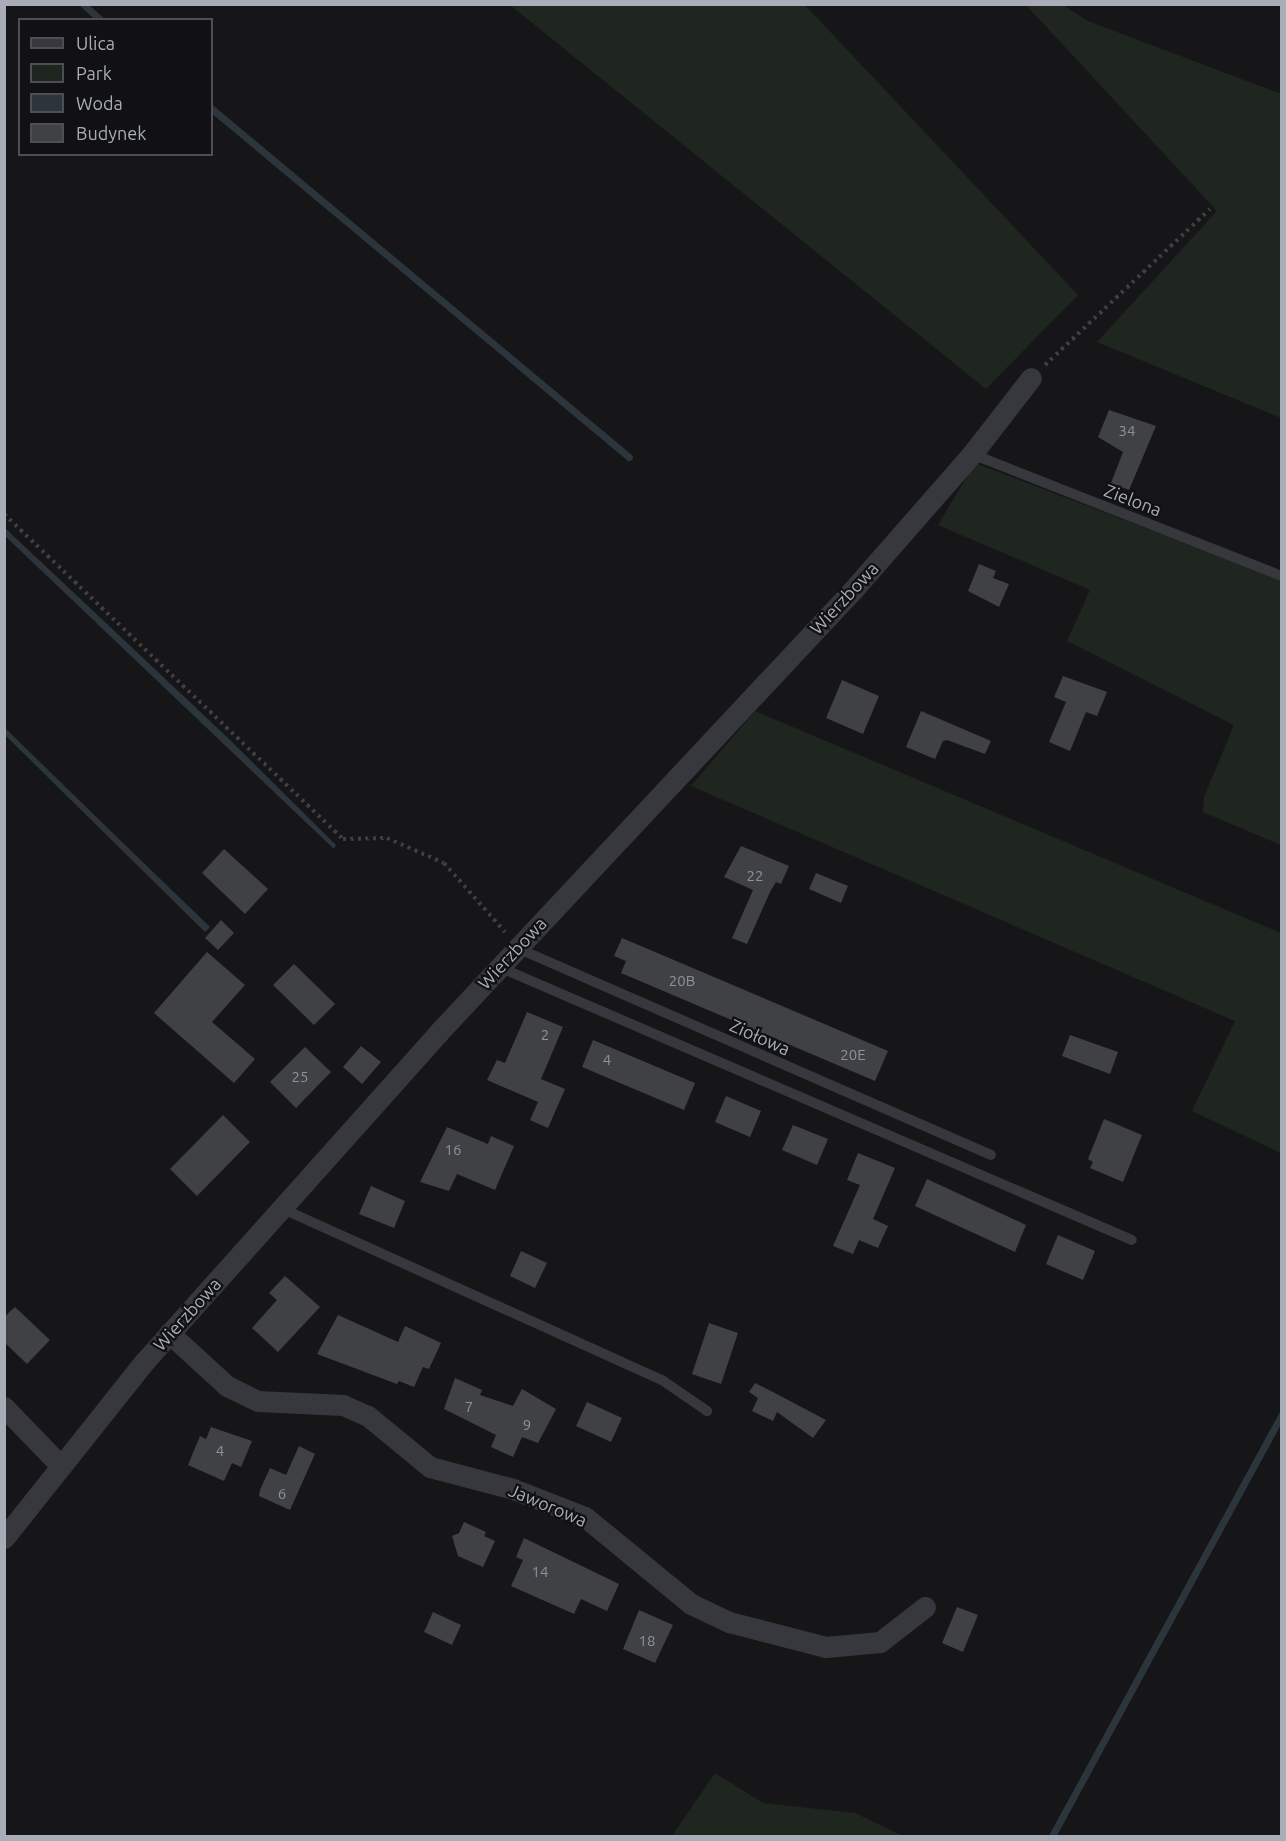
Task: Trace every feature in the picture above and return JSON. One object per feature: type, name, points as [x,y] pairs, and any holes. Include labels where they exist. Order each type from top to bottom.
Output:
[{"type":"street","name":"Wierzbowa","points":[[4,1538],[60,1465],[169,1333],[516,948],[852,591],[972,454],[1031,378]]},
{"type":"street","name":"Jaworowa","points":[[169,1333],[227,1386],[258,1401],[343,1405],[368,1416],[430,1467],[513,1489],[585,1516],[691,1604],[729,1622],[826,1647],[880,1642],[926,1607]]},
{"type":"street","points":[[4,1407],[60,1465]]},
{"type":"lane","name":"Zielona","points":[[972,454],[1281,576]]},
{"type":"lane","name":"Ziołowa","points":[[516,948],[991,1155]]},
{"type":"lane","points":[[499,967],[1132,1240]]},
{"type":"lane","points":[[283,1209],[662,1380],[707,1411]]},
{"type":"path","points":[[1031,378],[1210,209]]},
{"type":"path","points":[[4,514],[343,839],[387,838],[444,862],[497,921],[516,948]]},
{"type":"green space","points":[[510,5],[805,5],[1078,295],[986,389]]},
{"type":"green space","points":[[1026,5],[1063,5],[1088,21],[1281,94],[1281,418],[1097,342],[1217,211]]},
{"type":"green space","points":[[975,463],[1281,580],[1281,845],[1203,812],[1204,797],[1234,725],[1067,641],[1090,590],[938,525]]},
{"type":"green space","points":[[755,711],[1281,933],[1281,1153],[1192,1111],[1235,1021],[691,786]]},
{"type":"green space","points":[[715,1773],[763,1803],[855,1813],[903,1836],[672,1836]]},
{"type":"water","points":[[5,528],[227,737],[336,845],[334,849],[5,536]]},
{"type":"water","points":[[5,728],[210,927],[205,932],[5,735]]},
{"type":"building","points":[[1109,410],[1156,426],[1129,490],[1111,483],[1123,452],[1098,437]]},
{"type":"building","points":[[979,564],[996,571],[993,578],[1009,584],[999,607],[968,591]]},
{"type":"building","points":[[1063,676],[1107,692],[1097,716],[1086,712],[1070,751],[1049,742],[1066,702],[1054,697]]},
{"type":"building","points":[[842,680],[879,696],[863,734],[826,718]]},
{"type":"building","points":[[921,711],[991,741],[985,754],[947,740],[943,741],[935,759],[906,747]]},
{"type":"building","points":[[741,846],[789,866],[781,884],[776,882],[770,892],[747,944],[732,938],[753,890],[724,877]]},
{"type":"building","points":[[224,849],[268,889],[245,914],[202,873]]},
{"type":"building","points":[[816,873],[848,886],[841,903],[809,889]]},
{"type":"building","points":[[221,920],[234,933],[218,950],[205,938]]},
{"type":"building","points":[[622,938],[888,1051],[875,1081],[621,973],[626,961],[614,956]]},
{"type":"building","points":[[207,952],[245,985],[212,1022],[255,1059],[234,1083],[154,1013]]},
{"type":"building","points":[[294,964],[335,1004],[314,1025],[273,985]]},
{"type":"building","points":[[527,1012],[563,1027],[541,1079],[565,1089],[548,1128],[530,1120],[538,1102],[487,1080],[497,1060],[505,1063]]},
{"type":"building","points":[[1070,1035],[1118,1052],[1110,1074],[1062,1056]]},
{"type":"building","points":[[593,1040],[695,1083],[684,1110],[582,1067]]},
{"type":"building","points":[[361,1046],[381,1062],[362,1084],[343,1067]]},
{"type":"building","points":[[305,1047],[331,1072],[296,1108],[270,1082]]},
{"type":"building","points":[[726,1096],[761,1111],[750,1137],[715,1122]]},
{"type":"building","points":[[223,1115],[250,1142],[197,1196],[170,1169]]},
{"type":"building","points":[[1104,1119],[1142,1135],[1123,1182],[1090,1168],[1093,1162],[1088,1159]]},
{"type":"building","points":[[793,1125],[828,1139],[817,1165],[782,1150]]},
{"type":"building","points":[[447,1127],[488,1144],[491,1136],[514,1146],[495,1190],[457,1174],[449,1191],[420,1182]]},
{"type":"building","points":[[858,1153],[895,1168],[873,1219],[888,1226],[878,1248],[859,1240],[853,1254],[833,1246],[860,1185],[847,1180]]},
{"type":"building","points":[[927,1179],[1026,1225],[1015,1252],[915,1206]]},
{"type":"building","points":[[371,1186],[405,1201],[394,1228],[359,1214]]},
{"type":"building","points":[[1058,1235],[1095,1251],[1083,1280],[1046,1264]]},
{"type":"building","points":[[521,1251],[547,1263],[535,1288],[510,1276]]},
{"type":"building","points":[[285,1276],[320,1307],[278,1352],[252,1328],[277,1300],[269,1293]]},
{"type":"building","points":[[15,1307],[50,1340],[27,1364],[4,1342],[4,1317]]},
{"type":"building","points":[[338,1315],[398,1342],[405,1326],[441,1343],[429,1369],[423,1367],[414,1387],[399,1381],[397,1384],[317,1354]]},
{"type":"building","points":[[709,1323],[738,1333],[721,1384],[692,1374]]},
{"type":"building","points":[[455,1378],[482,1390],[480,1395],[513,1406],[522,1389],[556,1409],[538,1443],[522,1437],[513,1457],[491,1447],[496,1435],[444,1409]]},
{"type":"building","points":[[755,1383],[826,1420],[813,1438],[777,1412],[773,1421],[752,1411],[758,1398],[749,1392]]},
{"type":"building","points":[[587,1402],[622,1418],[611,1442],[576,1426]]},
{"type":"building","points":[[211,1427],[252,1441],[241,1467],[232,1463],[224,1481],[188,1465],[200,1436],[206,1439]]},
{"type":"building","points":[[299,1446],[315,1454],[290,1510],[259,1496],[270,1468],[286,1475]]},
{"type":"building","points":[[464,1522],[486,1532],[484,1536],[495,1541],[483,1567],[458,1556],[452,1536],[459,1533]]},
{"type":"building","points":[[524,1538],[619,1584],[607,1611],[581,1599],[574,1614],[511,1586],[523,1560],[516,1557]]},
{"type":"building","points":[[957,1607],[978,1615],[963,1652],[942,1643]]},
{"type":"building","points":[[639,1610],[673,1625],[655,1663],[623,1649]]},
{"type":"building","points":[[433,1612],[461,1625],[452,1645],[424,1632]]},
{"type":"waterway","points":[[83,4],[99,18]]},
{"type":"waterway","points":[[213,110],[629,457]]},
{"type":"waterway","points":[[1052,1836],[1282,1414]]}]
